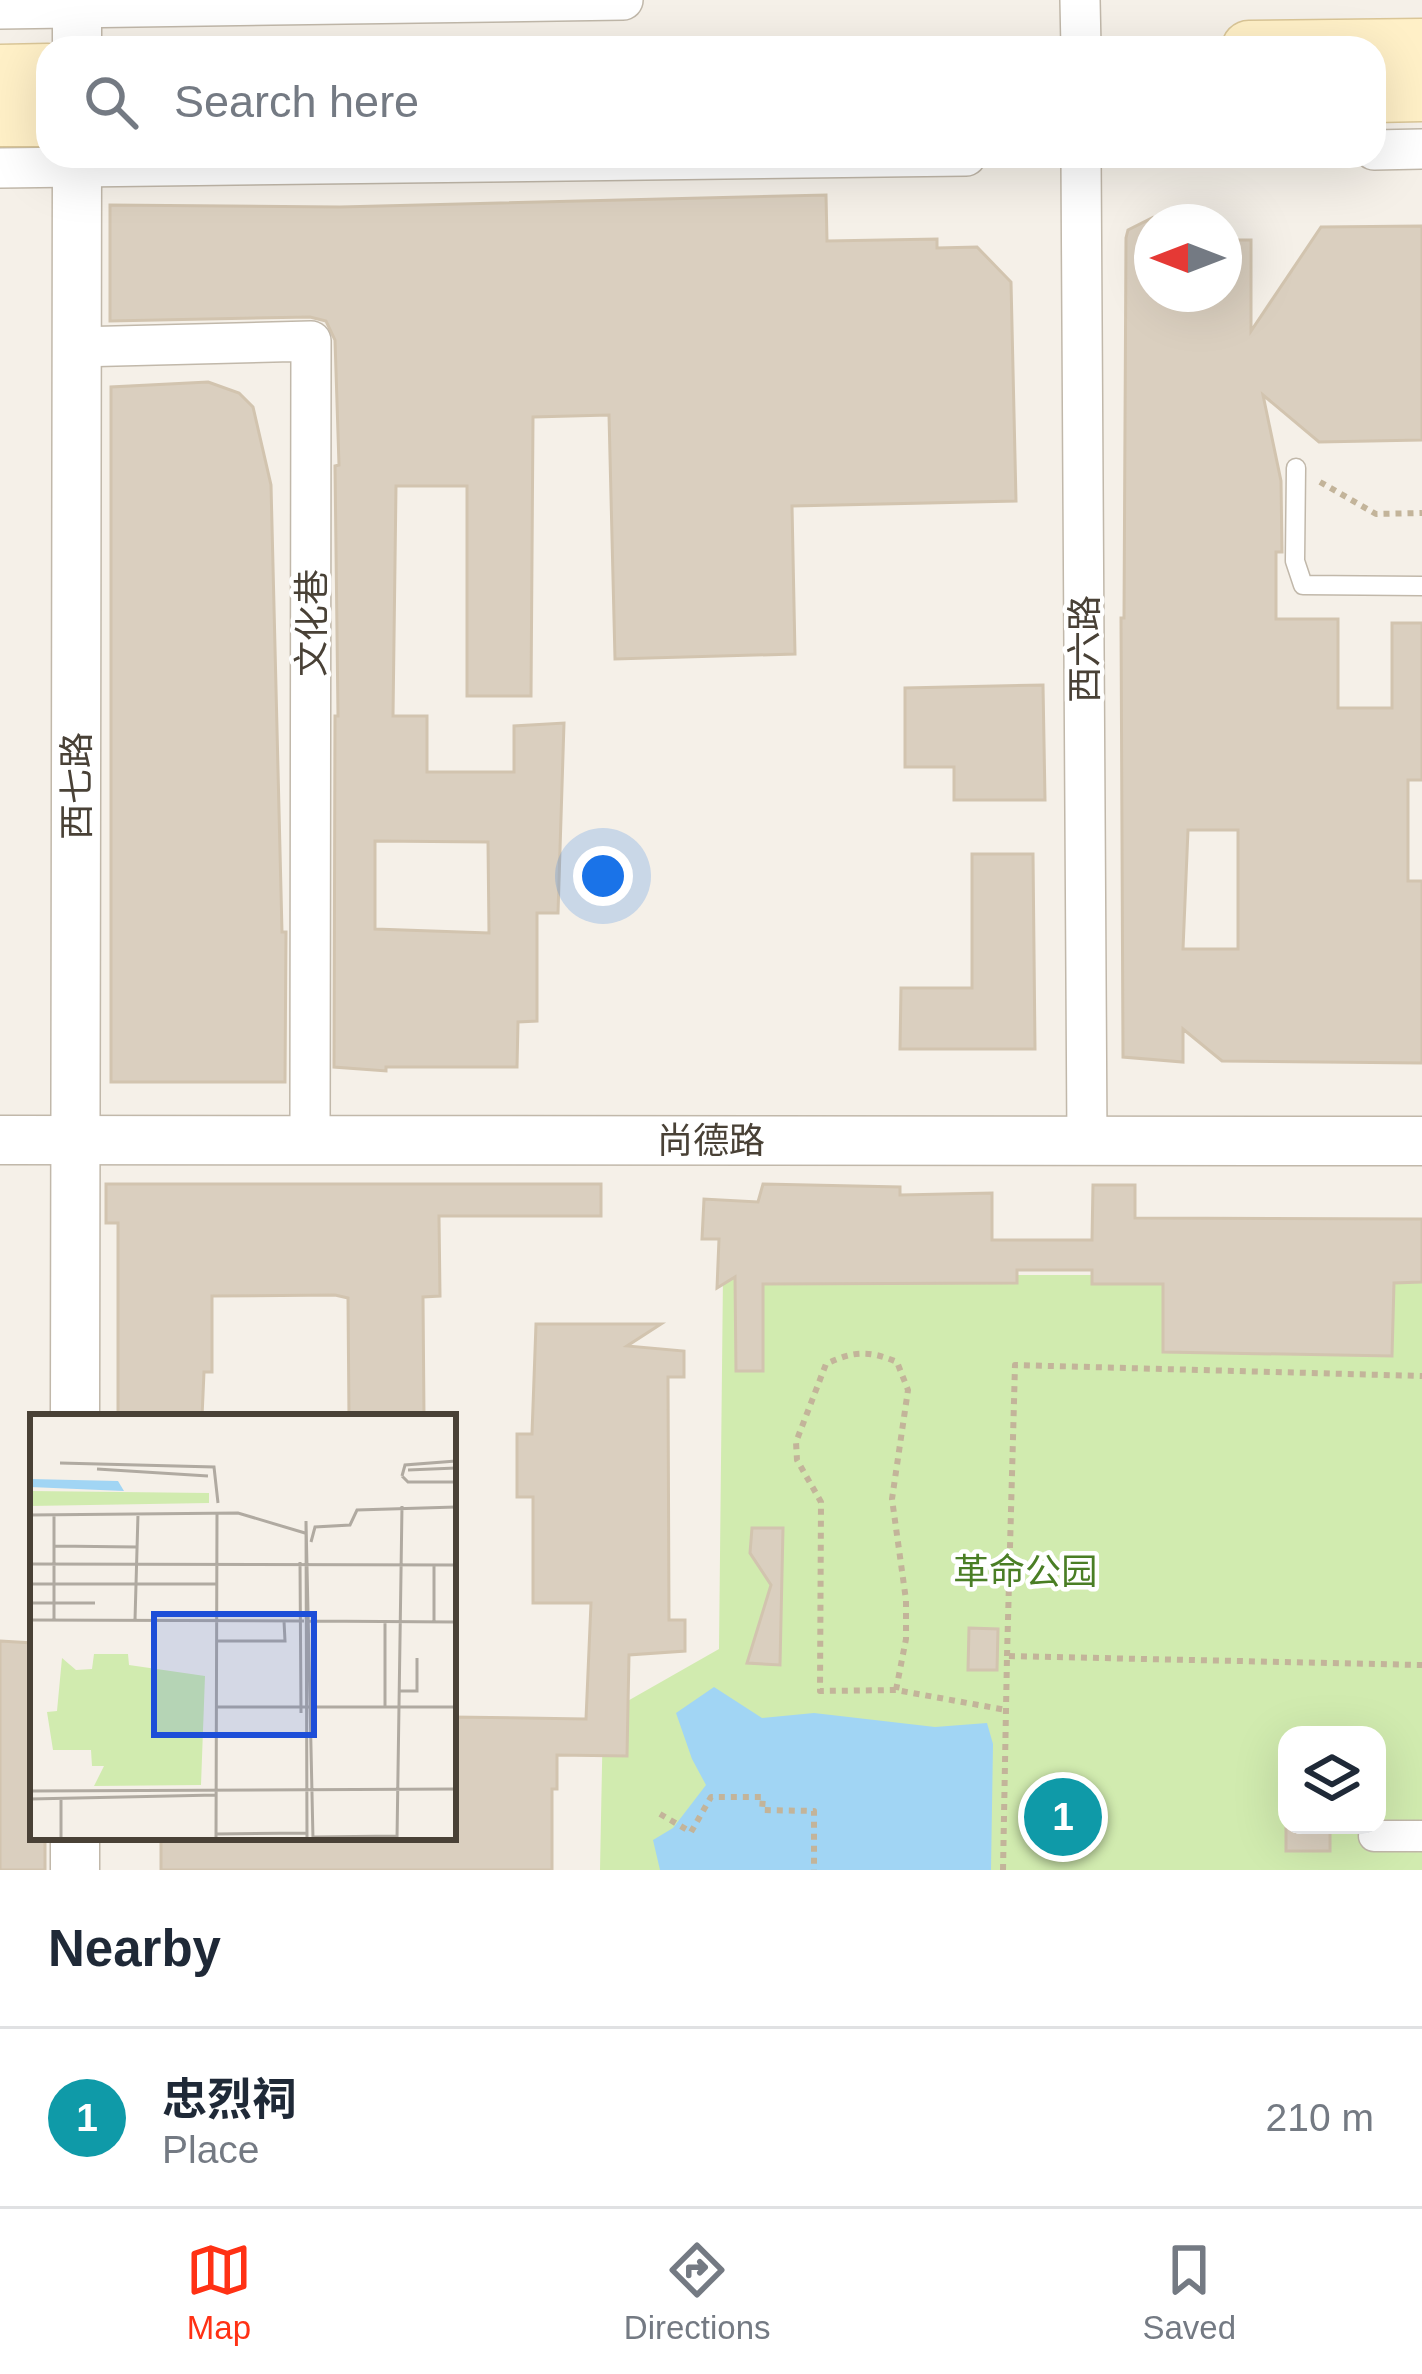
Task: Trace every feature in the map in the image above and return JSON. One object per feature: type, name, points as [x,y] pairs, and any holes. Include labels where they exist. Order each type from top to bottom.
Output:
[{"type":"main road","points":[[1386,46],[1422,46]]},
{"type":"main road","points":[[0,72],[36,71]]},
{"type":"main road","points":[[1386,95],[1422,94]]},
{"type":"main road","points":[[0,119],[36,119]]},
{"type":"street","points":[[0,9],[77,19],[623,0]]},
{"type":"street","points":[[1080,0],[1081,36]]},
{"type":"street","points":[[1386,150],[1422,149]]},
{"type":"street","points":[[0,168],[36,165]]},
{"type":"street","name":"西七路","points":[[76,1414],[78,168]]},
{"type":"street","name":"西六路","points":[[1081,168],[1087,1141]]},
{"type":"street","name":"文化巷","points":[[76,347],[311,341],[310,1139]]},
{"type":"street","name":"尚德路","points":[[0,1140],[1422,1141]]},
{"type":"street","points":[[1374,1836],[1422,1836]]},
{"type":"lane","points":[[1296,468],[1295,560],[1304,585],[1422,586]]},
{"type":"path","points":[[1296,468],[1376,514],[1422,513]]},
{"type":"path","points":[[896,1690],[906,1639],[906,1600],[892,1499],[908,1390],[897,1362],[878,1354],[851,1352],[826,1364],[796,1442],[796,1460],[821,1502],[820,1691],[896,1690],[1006,1710]]},
{"type":"path","points":[[1003,1870],[1016,1365],[1422,1376]]},
{"type":"path","points":[[1007,1656],[1422,1665]]},
{"type":"path","points":[[660,1814],[691,1832],[711,1797],[763,1797],[762,1810],[814,1811],[814,1870]]},
{"type":"green space","name":"革命公园","points":[[723,1275],[1422,1275],[1422,1870],[600,1870],[603,1715],[719,1649]]},
{"type":"water","points":[[714,1687],[762,1718],[814,1713],[935,1727],[987,1723],[993,1744],[991,1870],[660,1870],[653,1840],[673,1828],[706,1785],[676,1713]]},
{"type":"building","points":[[826,195],[827,241],[937,239],[937,248],[977,247],[1011,282],[1016,501],[792,506],[795,654],[615,659],[609,415],[533,417],[531,696],[467,696],[467,486],[396,486],[393,716],[427,716],[427,772],[514,772],[514,726],[564,723],[558,913],[537,913],[537,1021],[518,1022],[517,1067],[386,1067],[386,1071],[334,1067],[335,466],[339,465],[335,340],[326,321],[310,317],[110,321],[110,205],[340,207]],"holes":[[[375,841],[488,842],[489,933],[375,929]]]},
{"type":"building","points":[[1422,226],[1422,440],[1319,442],[1263,395],[1281,481],[1276,619],[1338,619],[1338,708],[1392,708],[1392,623],[1422,623],[1422,780],[1408,780],[1408,881],[1422,881],[1422,1063],[1222,1061],[1183,1029],[1183,1062],[1123,1057],[1121,618],[1126,238],[1134,227],[1134,312],[1242,312],[1242,240],[1251,240],[1251,331],[1321,227]],"holes":[[[1188,830],[1238,830],[1238,949],[1183,949]]]},
{"type":"building","points":[[208,382],[239,393],[253,407],[271,485],[282,932],[286,932],[285,1082],[111,1082],[111,387]]},
{"type":"building","points":[[1043,685],[1045,800],[954,800],[954,767],[905,767],[905,688]]},
{"type":"building","points":[[972,854],[1033,854],[1035,1049],[900,1049],[901,988],[972,988]]},
{"type":"building","points":[[106,1184],[601,1184],[601,1216],[439,1216],[440,1296],[423,1297],[424,1414],[349,1414],[348,1298],[335,1295],[212,1296],[212,1372],[204,1372],[202,1414],[118,1414],[118,1223],[106,1223]]},
{"type":"building","points":[[763,1184],[900,1187],[900,1195],[992,1193],[992,1240],[1092,1240],[1093,1185],[1135,1185],[1135,1218],[1422,1219],[1422,1282],[1394,1283],[1392,1356],[1163,1352],[1163,1284],[1092,1284],[1092,1270],[1017,1270],[1017,1283],[763,1284],[763,1371],[736,1371],[735,1277],[717,1288],[719,1239],[702,1239],[704,1199],[758,1202]]},
{"type":"building","points":[[536,1324],[661,1324],[627,1346],[684,1351],[684,1377],[668,1377],[669,1620],[685,1620],[685,1651],[629,1655],[627,1756],[557,1755],[552,1870],[161,1870],[161,1840],[456,1840],[456,1717],[586,1719],[591,1603],[533,1603],[533,1497],[517,1497],[517,1434],[532,1434]]},
{"type":"building","points":[[752,1528],[783,1528],[780,1665],[747,1663],[771,1585],[750,1553]]},
{"type":"building","points":[[969,1628],[998,1629],[997,1670],[968,1670]]},
{"type":"building","points":[[0,1641],[30,1643],[30,1840],[45,1840],[45,1870],[0,1870]]},
{"type":"building","points":[[1035,1788],[1092,1789],[1091,1846],[1033,1845]]},
{"type":"building","points":[[1286,1834],[1330,1834],[1330,1851],[1286,1851]]},
{"type":"place","name":"忠烈祠","points":[[1063,1817]]}]
